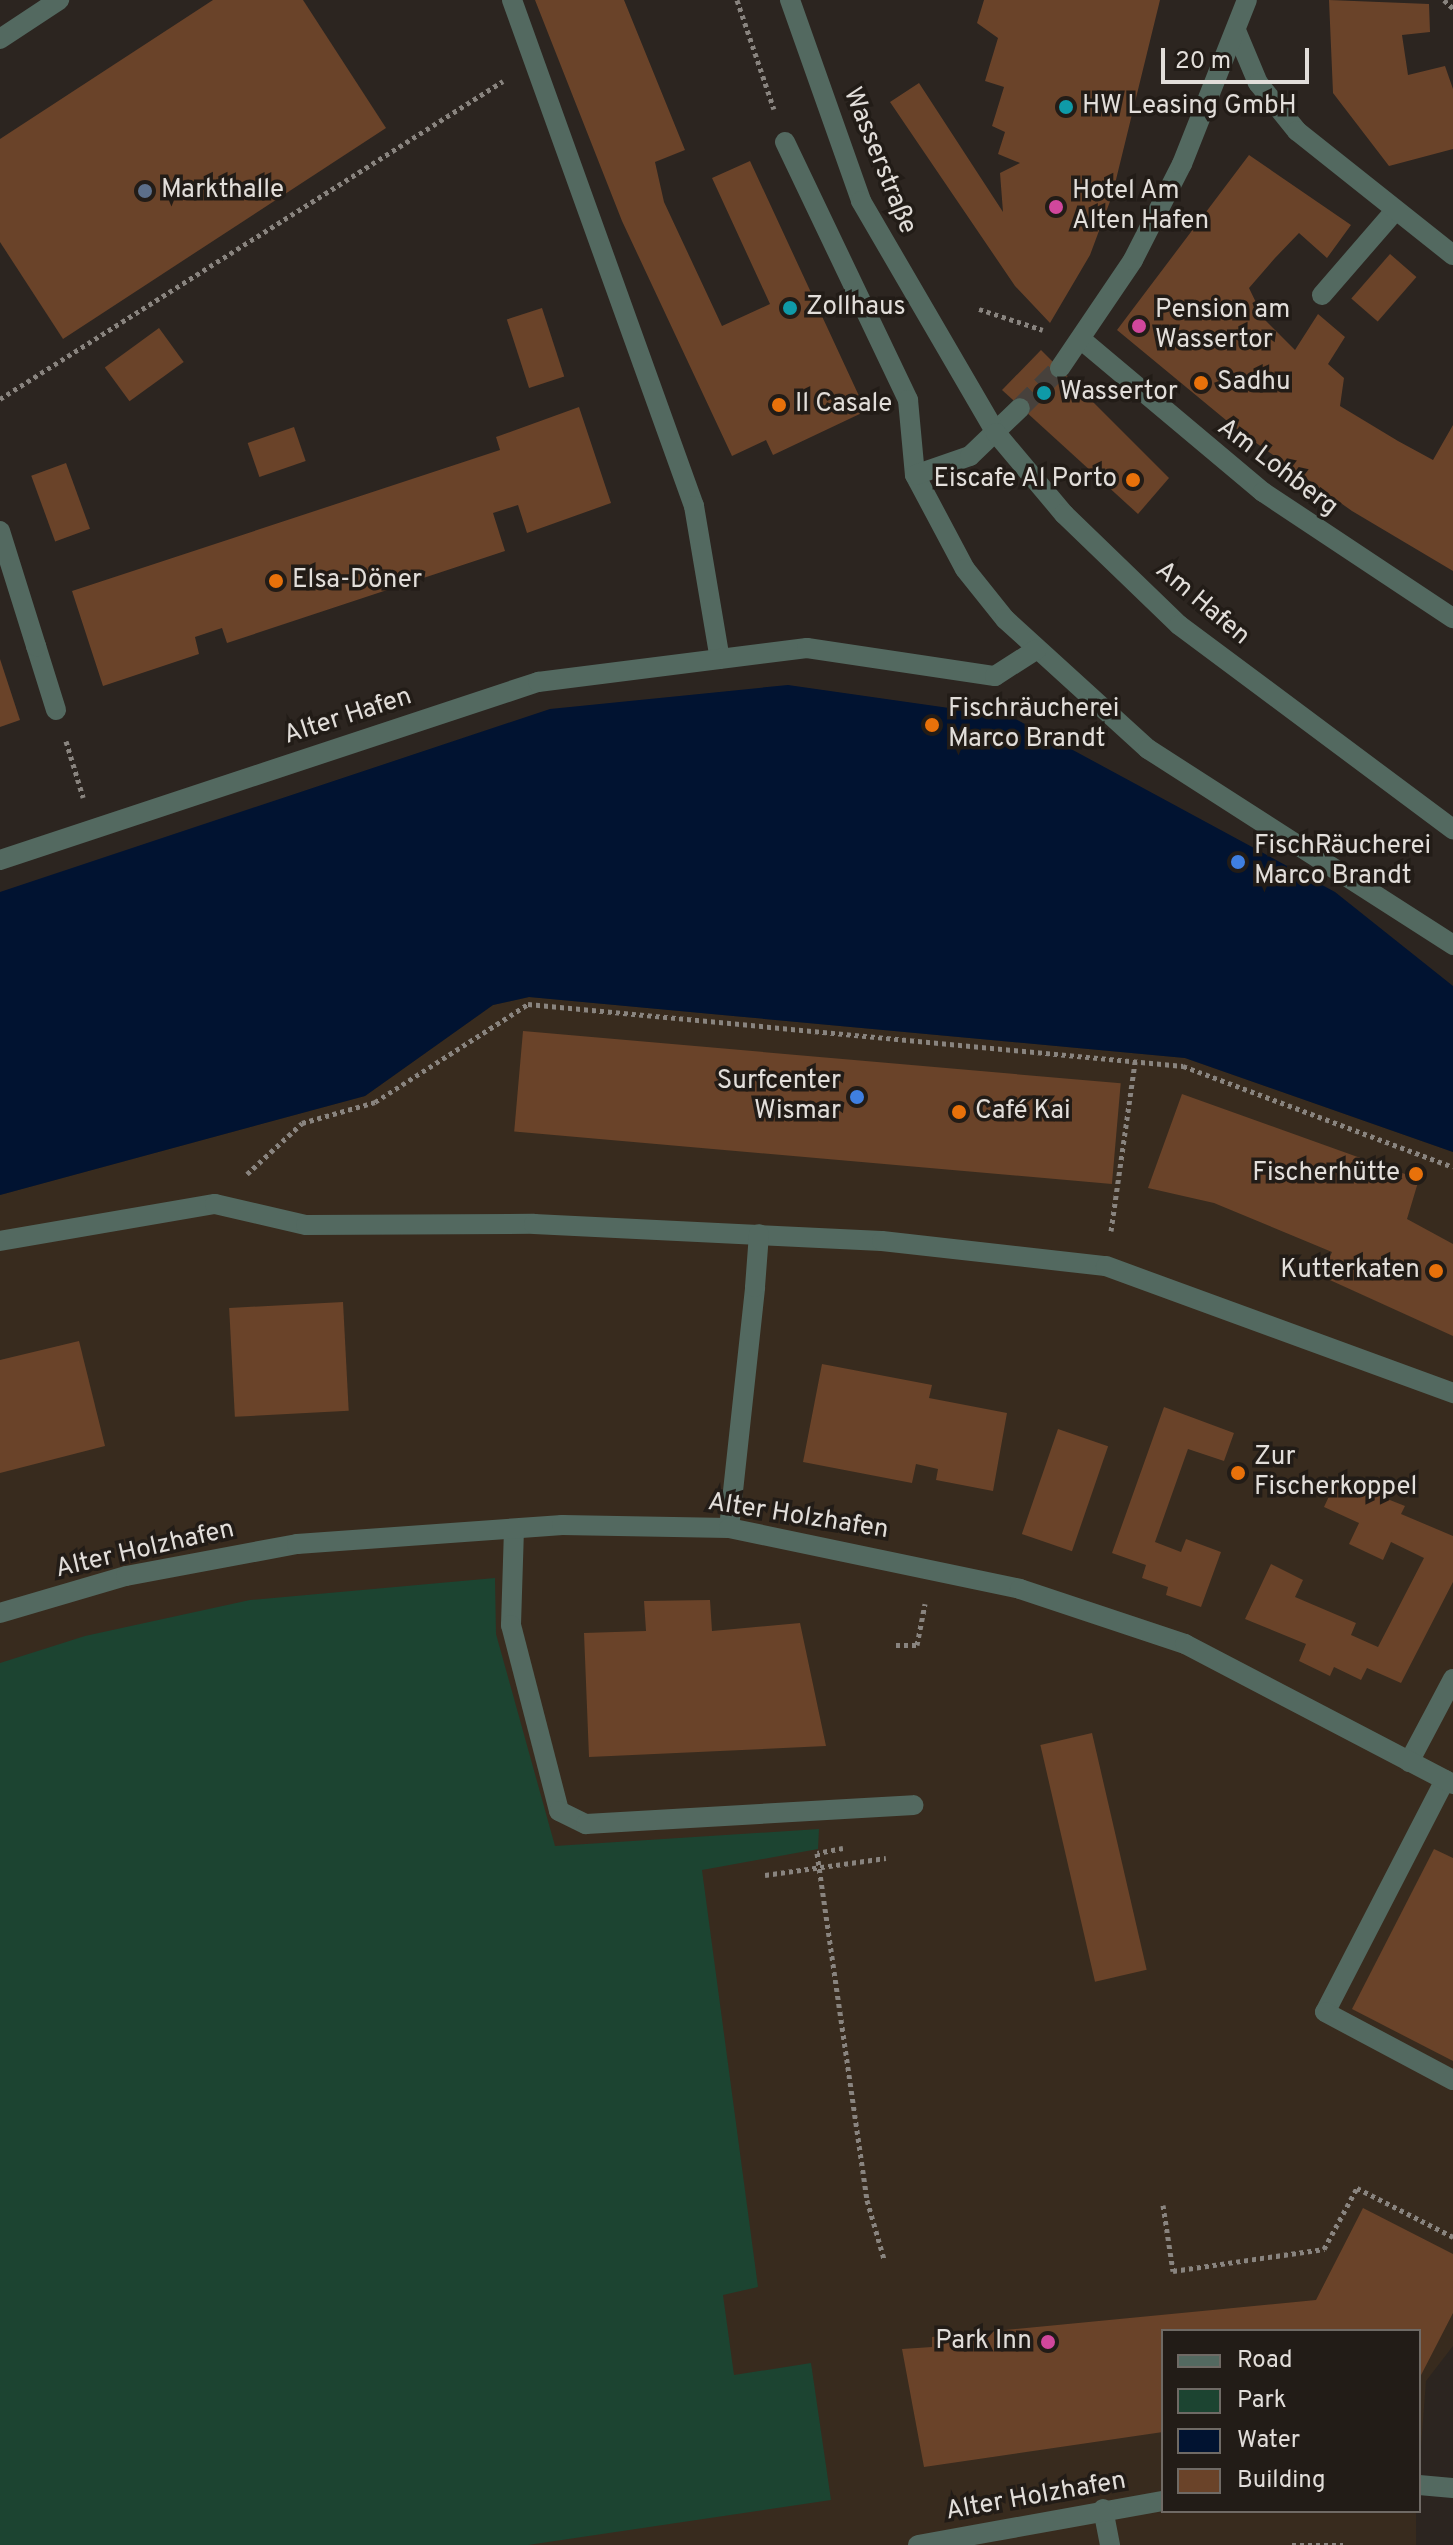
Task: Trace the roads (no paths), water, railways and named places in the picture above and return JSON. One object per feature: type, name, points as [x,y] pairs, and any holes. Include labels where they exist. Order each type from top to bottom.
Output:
[{"type":"street","points":[[0,39],[59,0]]},
{"type":"street","points":[[512,0],[694,506],[720,659]]},
{"type":"street","name":"Wasserstraße","points":[[790,0],[861,201],[959,376]]},
{"type":"street","points":[[1060,368],[1083,341],[1133,260],[1237,33],[1247,0]]},
{"type":"street","points":[[1237,33],[1258,83],[1297,131],[1393,213],[1453,255]]},
{"type":"street","points":[[785,142],[908,400],[915,475],[965,569],[1037,649],[1148,749],[1344,869],[1453,945]]},
{"type":"street","points":[[1322,295],[1393,213]]},
{"type":"street","name":"Am Lohberg","points":[[1083,341],[1263,492],[1453,618]]},
{"type":"street","name":"Am Hafen","points":[[959,376],[996,433],[1064,514],[1179,625],[1453,829]]},
{"type":"street","points":[[915,475],[970,456],[1020,408]]},
{"type":"street","points":[[0,531],[56,710]]},
{"type":"street","name":"Alter Hafen","points":[[0,860],[538,682],[807,648],[995,676],[1037,649]]},
{"type":"street","points":[[0,1241],[215,1204],[306,1225],[534,1224],[759,1234],[1106,1266],[1453,1393]]},
{"type":"street","points":[[729,1528],[759,1234]]},
{"type":"street","name":"Alter Holzhafen","points":[[0,1613],[126,1576],[297,1544],[514,1529],[729,1528],[932,1568],[1185,1644],[1449,1782]]},
{"type":"street","points":[[514,1529],[511,1625],[559,1811],[586,1824],[885,1812],[913,1805]]},
{"type":"street","points":[[1409,1762],[1453,1679]]},
{"type":"street","points":[[1449,1782],[1325,2012],[1453,2080]]},
{"type":"street","points":[[1421,2485],[1453,2488]]},
{"type":"street","name":"Alter Holzhafen","points":[[918,2545],[1103,2509],[1161,2501]]},
{"type":"street","points":[[1103,2509],[1110,2545]]},
{"type":"water","points":[[788,685],[1012,717],[1335,892],[1453,986],[1453,1152],[1185,1058],[529,997],[493,1005],[365,1096],[0,1195],[0,892],[550,709]]},
{"type":"tunnel","points":[[1020,408],[1060,368]]},
{"type":"place","name":"HW Leasing GmbH","points":[[1066,107]]},
{"type":"place","name":"Markthalle","points":[[145,191]]},
{"type":"place","name":"Hotel Am Alten Hafen","points":[[1056,207]]},
{"type":"place","name":"Zollhaus","points":[[790,308]]},
{"type":"place","name":"Pension am Wassertor","points":[[1139,326]]},
{"type":"place","name":"Sadhu","points":[[1201,383]]},
{"type":"place","name":"Wassertor","points":[[1044,393]]},
{"type":"place","name":"Il Casale","points":[[779,405]]},
{"type":"place","name":"Eiscafe Al Porto","points":[[1133,480]]},
{"type":"place","name":"Elsa-Döner","points":[[276,581]]},
{"type":"place","name":"Fischräucherei Marco Brandt","points":[[932,725]]},
{"type":"place","name":"FischRäucherei Marco Brandt","points":[[1238,862]]},
{"type":"place","name":"Surfcenter Wismar","points":[[857,1097]]},
{"type":"place","name":"Café Kai","points":[[959,1112]]},
{"type":"place","name":"Fischerhütte","points":[[1416,1174]]},
{"type":"place","name":"Kutterkaten","points":[[1436,1271]]},
{"type":"place","name":"Zur Fischerkoppel","points":[[1238,1473]]},
{"type":"place","name":"Park Inn","points":[[1048,2342]]}]
